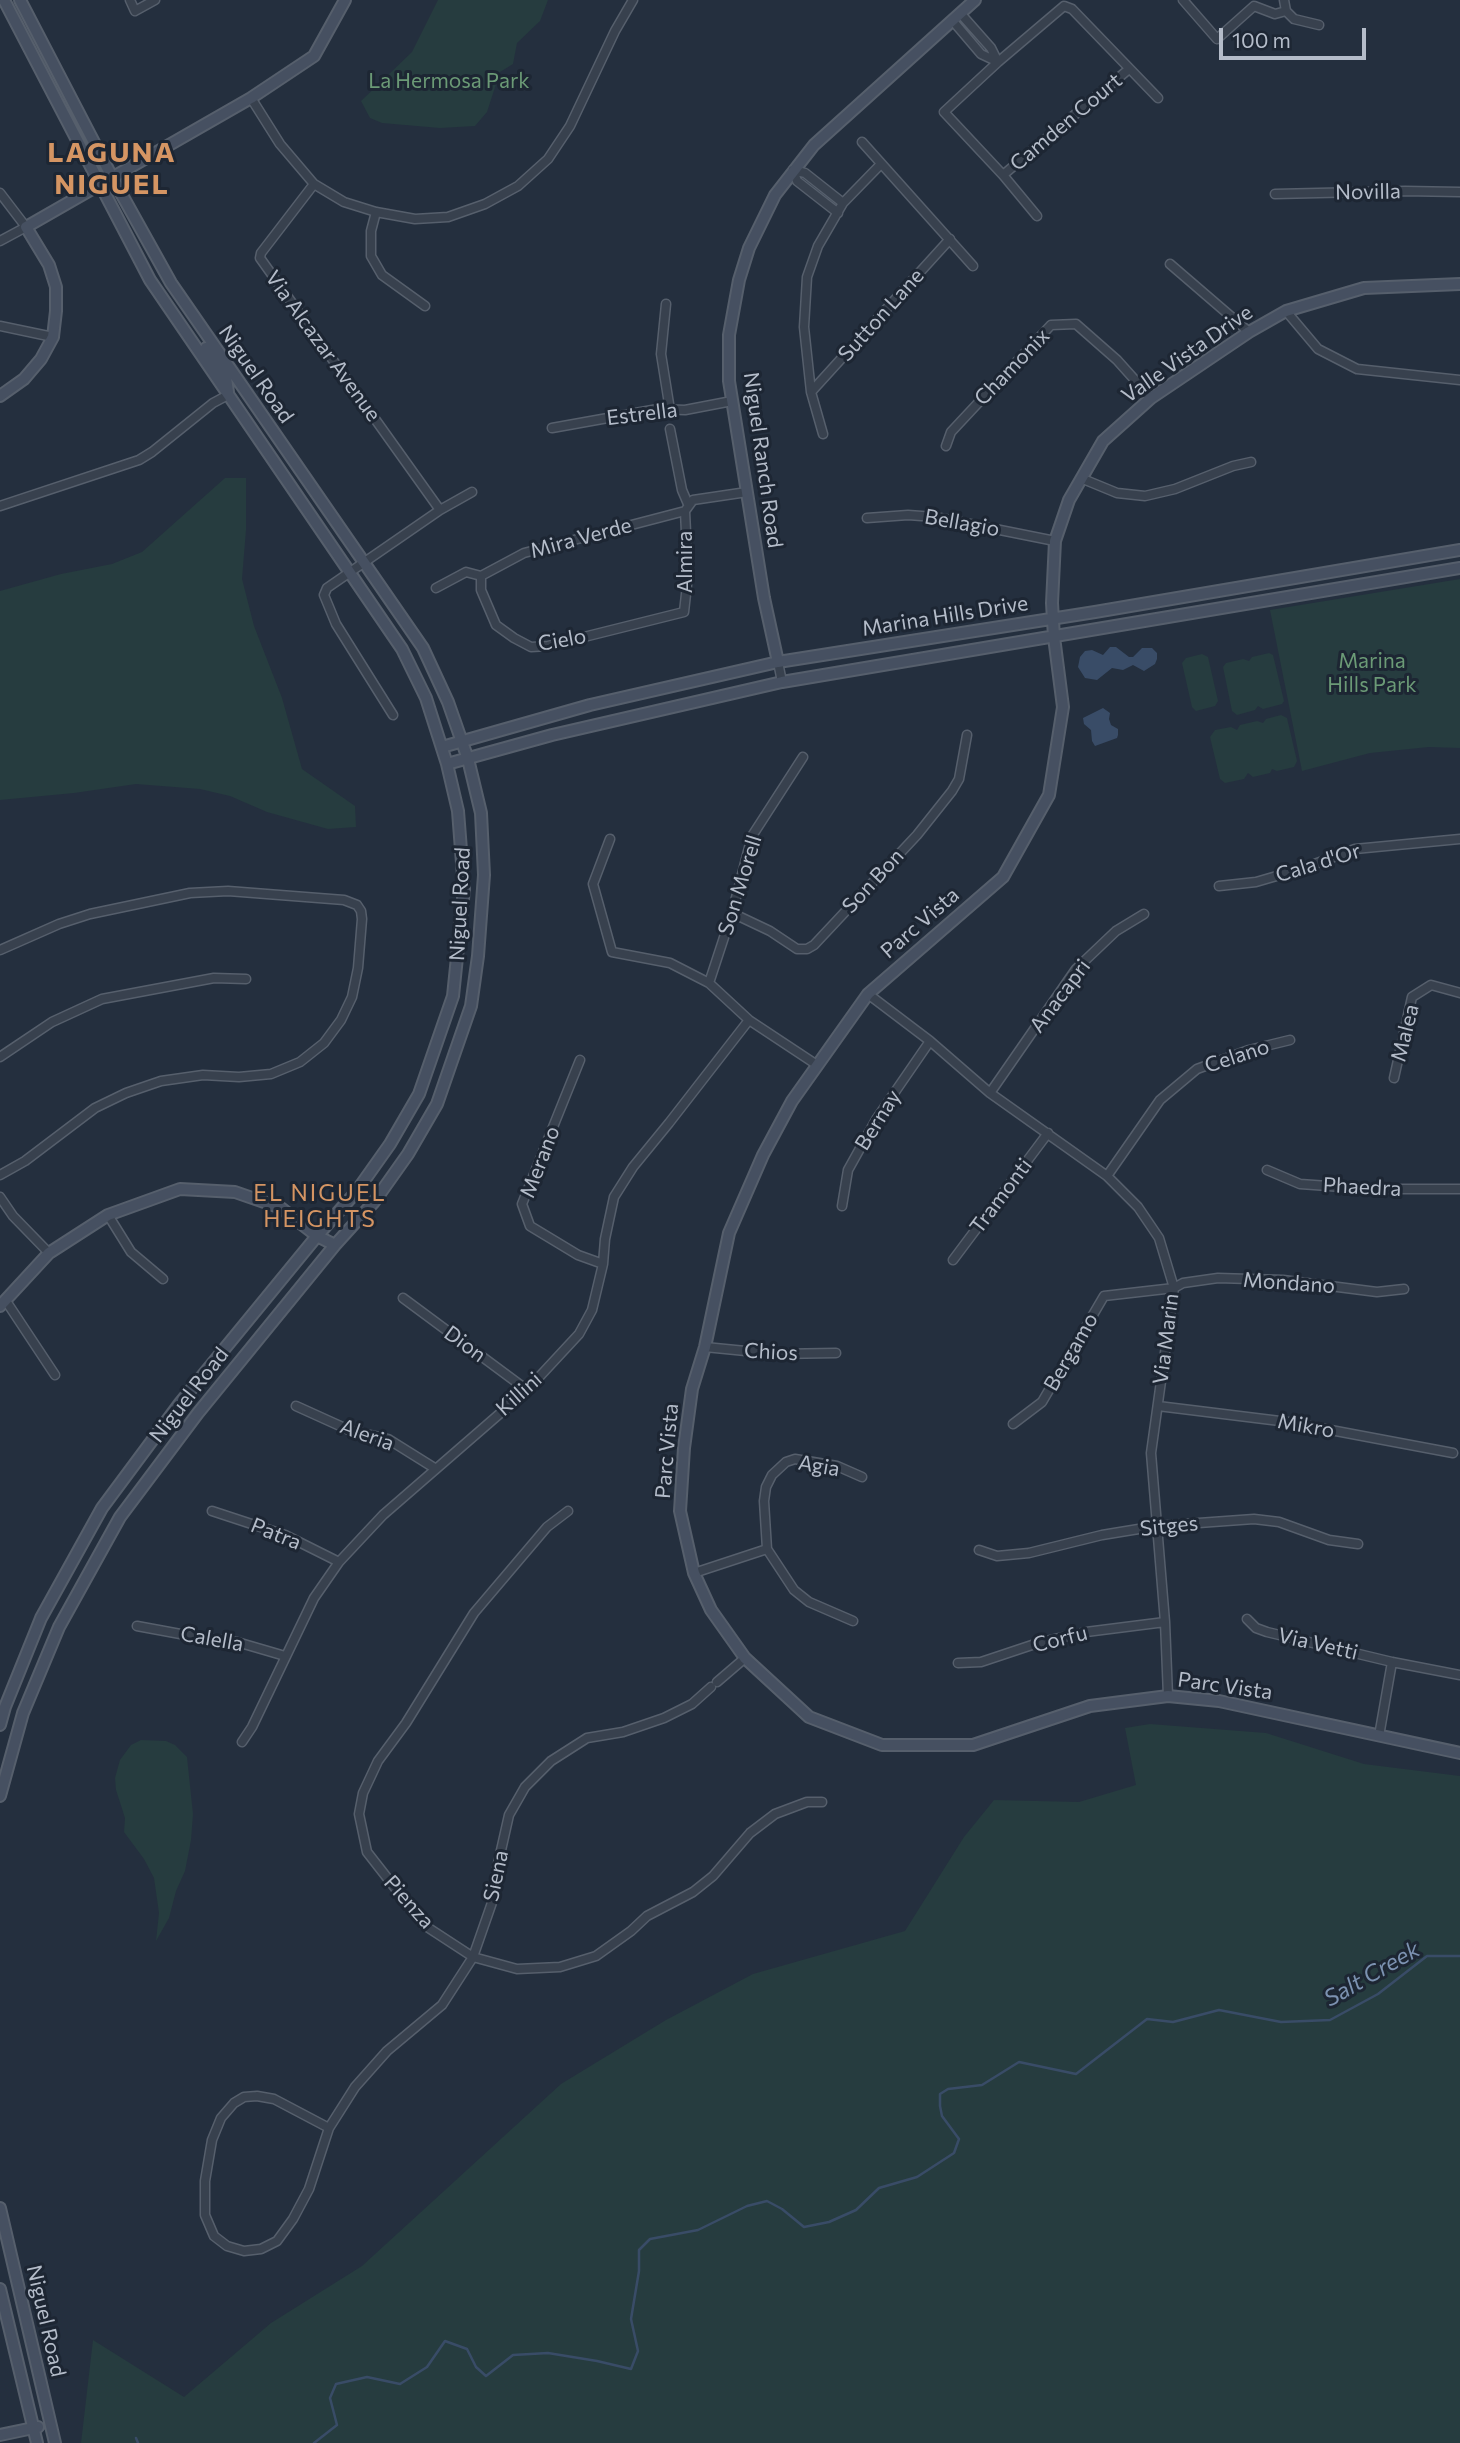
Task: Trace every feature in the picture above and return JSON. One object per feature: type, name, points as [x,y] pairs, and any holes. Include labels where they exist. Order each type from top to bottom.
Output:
[{"type":"street","name":"Niguel Road","points":[[0,1725],[41,1618],[102,1508],[180,1403],[356,1192],[390,1144],[419,1094],[453,996],[464,889],[458,811],[447,764],[426,698],[402,649],[150,280],[4,0]]},
{"type":"street","name":"Niguel Road","points":[[0,1796],[23,1713],[59,1627],[120,1517],[198,1413],[335,1245],[374,1202],[408,1154],[437,1104],[471,1006],[484,875],[481,813],[468,759],[448,702],[423,648],[171,283],[112,177],[20,0]]},
{"type":"street","points":[[130,0],[135,11],[155,0]]},
{"type":"street","points":[[0,241],[251,98],[314,56],[345,0]]},
{"type":"street","points":[[251,98],[280,144],[314,184],[344,202],[376,212],[415,219],[447,217],[485,204],[518,186],[548,159],[570,126],[615,31],[633,0]]},
{"type":"street","name":"Niguel Ranch Road","points":[[782,682],[764,598],[732,401],[729,335],[739,280],[754,237],[775,195],[814,145],[975,0]]},
{"type":"street","points":[[1182,0],[1217,39],[1257,3],[1275,14],[1286,11]]},
{"type":"street","points":[[1284,0],[1286,11],[1294,19],[1319,25]]},
{"type":"street","name":"Camden Court","points":[[1037,216],[944,112],[1064,6],[1072,9],[1158,98]]},
{"type":"street","points":[[956,17],[981,54],[998,62]]},
{"type":"street","name":"Camden Court","points":[[1003,175],[1129,69]]},
{"type":"street","points":[[862,142],[974,266]]},
{"type":"street","name":"Sutton Lane","points":[[823,434],[811,392],[804,327],[807,277],[818,246],[843,203],[881,164]]},
{"type":"street","points":[[793,170],[805,173],[843,203]]},
{"type":"street","points":[[793,170],[797,181],[838,213]]},
{"type":"street","name":"Via Alcazar Avenue","points":[[314,184],[261,253],[260,258],[440,510]]},
{"type":"street","name":"Novilla","points":[[1275,194],[1460,192]]},
{"type":"street","points":[[0,193],[26,227],[49,265],[57,311],[52,337],[41,359],[24,379],[0,396]]},
{"type":"street","points":[[376,212],[371,231],[371,256],[382,275],[425,306]]},
{"type":"street","name":"Sutton Lane","points":[[811,392],[950,239]]},
{"type":"street","points":[[1170,264],[1250,332]]},
{"type":"street","name":"Valle Vista Drive","points":[[1054,637],[1052,582],[1055,541],[1069,500],[1103,441],[1151,398],[1286,311],[1364,288],[1460,284]]},
{"type":"street","points":[[666,304],[661,354],[670,410]]},
{"type":"street","points":[[1286,311],[1318,349],[1357,369],[1460,380]]},
{"type":"street","name":"Chamonix","points":[[946,446],[951,432],[1051,325],[1076,324],[1117,360],[1151,398]]},
{"type":"street","points":[[0,326],[52,337]]},
{"type":"street","points":[[206,335],[205,346],[226,378],[228,395]]},
{"type":"street","points":[[0,506],[139,460],[213,403],[228,395],[239,397],[268,437],[280,443]]},
{"type":"street","name":"Estrella","points":[[552,428],[657,409],[685,410],[732,401]]},
{"type":"street","points":[[670,429],[686,508]]},
{"type":"street","points":[[1083,479],[1117,494],[1145,496],[1175,489],[1251,462]]},
{"type":"street","points":[[393,715],[336,624],[324,595],[327,588],[351,574],[440,510],[472,492]]},
{"type":"street","name":"Mira Verde","points":[[436,588],[466,572],[481,576],[524,553],[686,508],[699,499],[747,492]]},
{"type":"street","name":"Almira","points":[[684,612],[688,576],[686,508]]},
{"type":"street","name":"Bellagio","points":[[867,517],[935,517],[1055,541]]},
{"type":"street","name":"Marina Hills Drive","points":[[442,747],[603,702],[778,662],[1460,550]]},
{"type":"street","name":"Marina Hills Drive","points":[[447,764],[552,735],[782,682],[1460,568]]},
{"type":"street","name":"Cielo","points":[[481,576],[481,590],[496,625],[531,647],[548,646],[684,612]]},
{"type":"street","name":"Parc Vista","points":[[1054,637],[1063,707],[1049,795],[1003,877],[868,994],[792,1101],[763,1155],[729,1233],[705,1347],[692,1389],[684,1448],[680,1511],[694,1573],[711,1610],[745,1658],[810,1717],[882,1745],[973,1745],[1090,1706],[1168,1696],[1219,1701],[1460,1753]]},
{"type":"street","name":"Son Bon","points":[[732,913],[769,931],[797,949],[807,949],[814,945],[917,835],[953,791],[959,779],[967,735]]},
{"type":"street","name":"Son Morell","points":[[709,983],[732,913],[752,836],[803,757]]},
{"type":"street","points":[[610,839],[593,884],[612,952],[670,963],[709,983],[749,1020],[817,1065]]},
{"type":"street","name":"Cala d'Or","points":[[1219,886],[1256,882],[1355,849],[1460,839]]},
{"type":"street","points":[[0,950],[59,924],[90,914],[190,893],[229,891],[344,900],[357,905],[362,919],[358,968],[352,997],[341,1020],[324,1043],[300,1062],[271,1074],[161,1081],[126,1093],[95,1108],[25,1161],[0,1175]]},
{"type":"street","name":"Anacapri","points":[[990,1093],[1076,969],[1116,931],[1144,914]]},
{"type":"street","points":[[0,1058],[52,1022],[102,999],[214,978],[246,979]]},
{"type":"street","name":"Malea","points":[[1394,1078],[1412,997],[1431,985],[1460,993]]},
{"type":"street","name":"Via Marin","points":[[868,994],[930,1041],[990,1093],[1107,1176],[1138,1207],[1159,1238],[1174,1288],[1151,1453],[1165,1622],[1168,1696]]},
{"type":"street","name":"Killini","points":[[242,1742],[252,1727],[314,1598],[339,1562],[383,1516],[527,1390],[579,1334],[592,1310],[614,1197],[633,1167],[749,1020]]},
{"type":"street","name":"Celano","points":[[1107,1176],[1160,1100],[1197,1069],[1250,1050],[1290,1040]]},
{"type":"street","name":"Bernay","points":[[842,1206],[848,1170],[877,1118],[930,1041]]},
{"type":"street","name":"Merano","points":[[580,1060],[522,1204],[530,1226],[578,1255],[603,1264]]},
{"type":"street","name":"Tramonti","points":[[953,1260],[1048,1133]]},
{"type":"street","name":"Phaedra","points":[[1267,1170],[1300,1184],[1370,1189],[1460,1189]]},
{"type":"street","points":[[55,1375],[3,1304],[49,1253],[108,1215],[180,1189],[235,1192],[281,1208],[317,1236],[335,1245]]},
{"type":"street","points":[[0,1197],[13,1216],[49,1253]]},
{"type":"street","points":[[108,1215],[131,1252],[163,1279]]},
{"type":"street","name":"Mondano","points":[[1174,1288],[1183,1283],[1218,1278],[1283,1280],[1377,1292],[1404,1289]]},
{"type":"street","name":"Bergamo","points":[[1013,1424],[1042,1402],[1104,1296],[1174,1288]]},
{"type":"street","name":"Dion","points":[[402,1298],[527,1390]]},
{"type":"street","points":[[579,1334],[584,1343]]},
{"type":"street","name":"Chios","points":[[705,1347],[776,1354],[836,1353]]},
{"type":"street","name":"Aleria","points":[[296,1406],[349,1430],[388,1439],[436,1469]]},
{"type":"street","name":"Mikro","points":[[1158,1406],[1288,1422],[1453,1453]]},
{"type":"street","name":"Agia","points":[[853,1620],[810,1602],[794,1590],[767,1549],[764,1502],[766,1487],[772,1475],[786,1462],[795,1459],[837,1466],[862,1477]]},
{"type":"street","name":"Patra","points":[[212,1511],[285,1535],[339,1562]]},
{"type":"street","name":"Pienza","points":[[568,1511],[547,1527],[474,1613],[406,1723],[378,1761],[363,1793],[359,1814],[367,1852],[424,1925],[473,1957],[517,1969],[560,1967],[596,1956],[647,1916],[693,1892],[713,1877],[750,1833],[775,1814],[807,1802],[822,1802]]},
{"type":"street","name":"Sitges","points":[[979,1550],[997,1556],[1029,1553],[1102,1535],[1157,1526],[1254,1519],[1279,1522],[1329,1541],[1359,1544]]},
{"type":"street","points":[[694,1573],[767,1549]]},
{"type":"street","name":"Via Vetti","points":[[1247,1619],[1256,1628],[1267,1632],[1460,1675]]},
{"type":"street","name":"Corfu","points":[[958,1663],[981,1662],[1041,1642],[1086,1632],[1165,1622]]},
{"type":"street","name":"Calella","points":[[137,1626],[237,1642],[285,1656]]},
{"type":"street","name":"Siena","points":[[329,2128],[274,2099],[244,2097],[234,2103],[221,2118],[212,2140],[205,2181],[205,2215],[214,2236],[227,2246],[244,2250],[261,2249],[277,2241],[309,2189],[329,2128],[355,2087],[387,2051],[442,2005],[473,1957],[495,1894],[497,1868],[509,1815],[526,1787],[551,1761],[587,1738],[624,1732],[664,1718],[692,1704],[745,1658]]},
{"type":"street","points":[[1379,1736],[1392,1662]]},
{"type":"street","name":"Niguel Road","points":[[0,2208],[2,2227],[55,2443]]},
{"type":"street","name":"Niguel Road","points":[[0,2289],[37,2443]]},
{"type":"street","points":[[0,2435],[51,2423]]},
{"type":"green space","name":"La Hermosa Park","points":[[438,0],[548,0],[540,21],[517,43],[513,64],[500,72],[487,112],[475,126],[440,128],[382,123],[370,118],[361,101],[412,52]]},
{"type":"green space","points":[[225,478],[246,478],[242,579],[254,626],[282,698],[302,769],[355,806],[356,827],[328,829],[267,812],[230,796],[200,789],[136,784],[0,800],[0,591],[61,574],[112,564],[142,552]]},
{"type":"green space","name":"Marina Hills Park","points":[[1460,579],[1460,748],[1429,747],[1370,753],[1302,771],[1270,610]]},
{"type":"green space","points":[[1269,653],[1273,655],[1284,701],[1263,709],[1258,706],[1255,710],[1237,715],[1232,711],[1223,667],[1226,663],[1243,659],[1249,661],[1252,657]]},
{"type":"green space","points":[[1202,654],[1208,657],[1218,701],[1215,706],[1196,711],[1192,707],[1182,663],[1186,658]]},
{"type":"green space","points":[[1281,715],[1287,718],[1297,761],[1294,767],[1277,771],[1272,769],[1270,773],[1253,777],[1248,773],[1244,779],[1225,783],[1220,779],[1210,737],[1215,730],[1231,727],[1237,730],[1240,725],[1257,721],[1263,723],[1266,719]]},
{"type":"green space","points":[[1150,1724],[1266,1733],[1364,1764],[1460,1776],[1460,2443],[81,2443],[93,2340],[184,2397],[271,2323],[362,2266],[561,2084],[666,2020],[753,1974],[905,1931],[964,1837],[994,1800],[1079,1802],[1136,1785],[1125,1728]]},
{"type":"green space","points":[[141,1740],[166,1741],[175,1745],[187,1757],[193,1814],[185,1871],[169,1918],[156,1941],[159,1913],[154,1878],[124,1832],[125,1818],[115,1778],[120,1760],[131,1745]]},
{"type":"water","points":[[1110,647],[1116,647],[1129,657],[1133,657],[1142,648],[1152,648],[1157,653],[1157,659],[1155,664],[1144,671],[1133,665],[1123,670],[1112,668],[1097,680],[1085,678],[1078,667],[1080,657],[1085,651],[1092,650],[1103,655]]},
{"type":"water","points":[[1103,708],[1110,713],[1111,725],[1118,729],[1118,735],[1117,738],[1095,746],[1091,730],[1084,724],[1083,718]]},
{"type":"waterway","name":"Salt Creek","points":[[314,2443],[337,2425],[330,2398],[336,2384],[367,2377],[400,2384],[427,2367],[445,2341],[467,2349],[476,2367],[486,2376],[513,2355],[548,2353],[631,2369],[638,2351],[631,2319],[639,2271],[639,2250],[650,2239],[698,2230],[747,2206],[767,2201],[804,2227],[829,2222],[856,2210],[879,2188],[917,2177],[954,2153],[959,2139],[942,2116],[940,2106],[940,2094],[948,2089],[982,2085],[1019,2062],[1076,2074],[1147,2019],[1173,2022],[1219,2010],[1281,2022],[1330,2020],[1378,1994],[1427,1956],[1460,1956]]},
{"type":"waterway","points":[[136,2438],[138,2443]]},
{"type":"district","name":"LAGUNA NIGUEL","points":[[112,169]]},
{"type":"district","name":"EL NIGUEL HEIGHTS","points":[[320,1206]]}]
